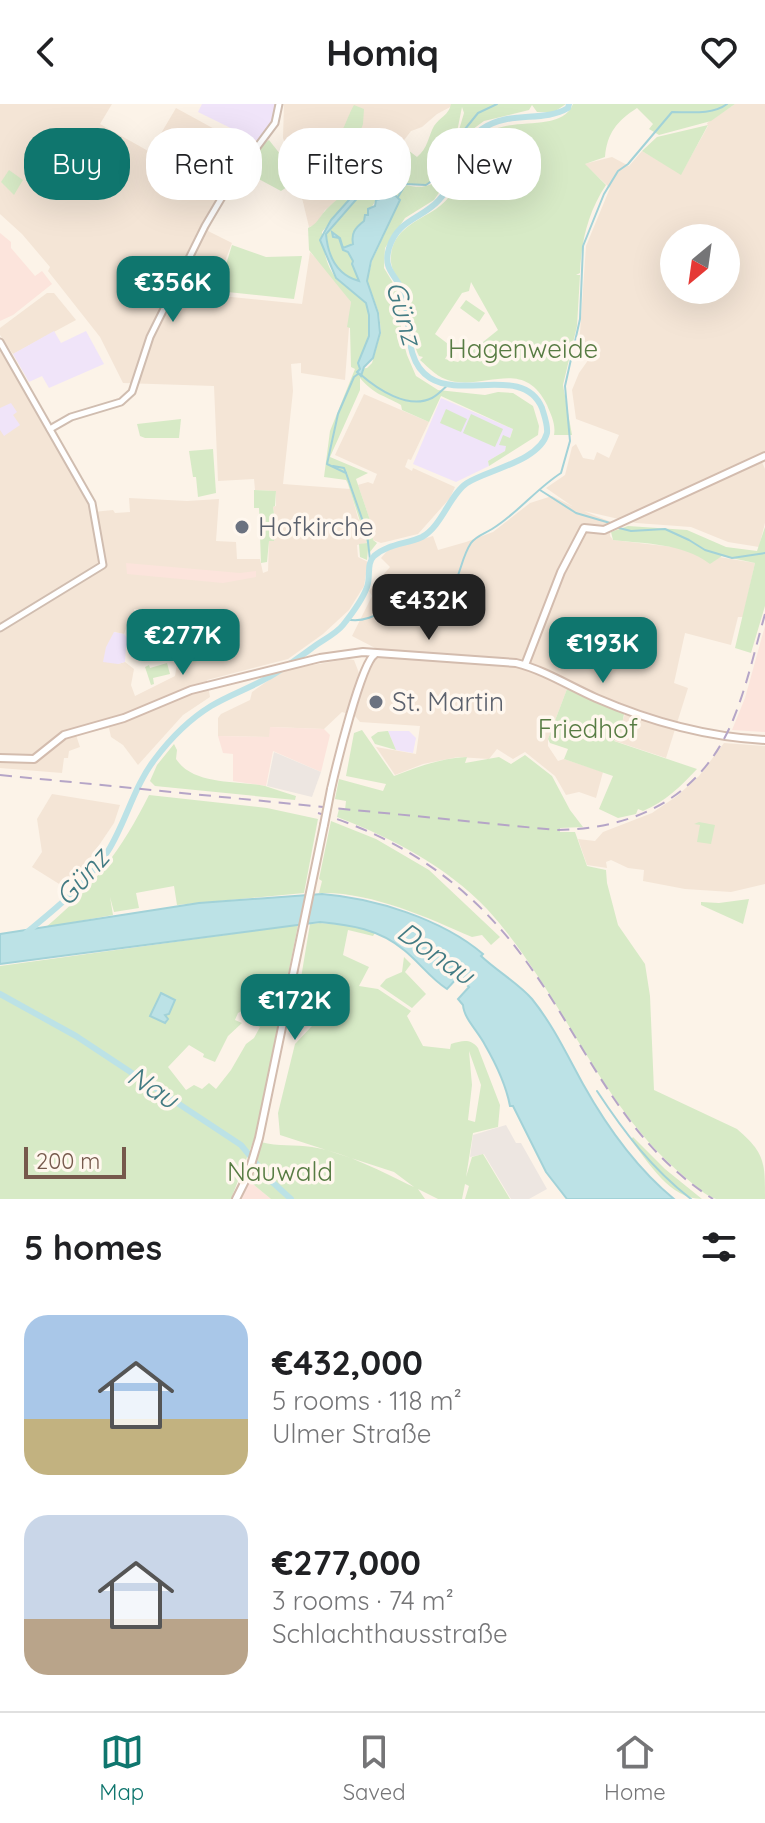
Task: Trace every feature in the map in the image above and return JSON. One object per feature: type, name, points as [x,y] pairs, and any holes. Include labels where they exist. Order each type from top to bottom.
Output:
[{"type":"main road","points":[[525,665],[561,572],[584,528],[598,531],[614,525],[765,456]]},
{"type":"main road","points":[[0,758],[34,759],[58,738],[124,718],[191,690],[245,675],[356,652],[525,665],[614,706],[660,721],[725,736],[765,740]]},
{"type":"main road","points":[[356,652],[364,674]]},
{"type":"main road","points":[[236,1199],[259,1142],[331,789],[369,658],[378,653]]},
{"type":"street","points":[[50,429],[71,417],[119,402],[132,392],[150,337],[218,202],[271,130],[278,116],[279,104]]},
{"type":"street","points":[[0,342],[94,507],[103,566],[0,628]]},
{"type":"shaded area","points":[[0,104],[112,104],[100,124],[107,128],[24,128],[24,200],[130,200],[130,141],[146,150],[146,200],[222,200],[208,231],[232,243],[212,295],[302,304],[310,252],[333,276],[351,302],[345,380],[301,373],[301,363],[291,364],[293,391],[283,484],[350,489],[366,535],[367,543],[357,545],[358,557],[368,562],[364,586],[349,610],[323,634],[288,659],[207,680],[210,697],[183,715],[138,765],[123,745],[111,737],[109,728],[76,735],[80,747],[69,751],[68,758],[64,758],[62,773],[0,768],[0,348],[93,512],[130,512],[129,498],[219,499],[216,541],[236,542],[237,559],[260,559],[263,573],[268,571],[269,541],[274,541],[276,491],[255,490],[254,479],[218,481],[214,386],[123,383],[100,337],[22,234],[0,214]],"holes":[[[134,609],[185,611],[189,664],[177,664],[175,676],[135,696],[131,685],[134,669],[125,662],[118,664],[114,632],[124,634],[130,617],[135,615]]]},
{"type":"shaded area","points":[[202,104],[275,104],[272,122],[262,135],[262,128],[231,128],[198,112]]},
{"type":"shaded area","points":[[284,104],[456,104],[411,131],[411,128],[283,128]]},
{"type":"shaded area","points":[[735,104],[765,104],[765,451],[759,455],[765,469],[765,523],[759,547],[728,542],[691,527],[636,523],[584,511],[611,522],[610,536],[613,540],[682,548],[755,563],[743,617],[738,617],[731,645],[685,633],[674,683],[688,688],[666,758],[615,741],[625,714],[567,689],[548,746],[558,761],[564,759],[603,772],[596,798],[579,792],[566,795],[555,776],[525,752],[513,759],[497,749],[489,759],[458,757],[423,764],[395,775],[376,747],[416,754],[420,726],[360,722],[355,716],[342,712],[324,729],[271,727],[270,737],[218,736],[218,718],[221,714],[250,700],[252,692],[283,670],[348,659],[354,660],[359,673],[367,675],[371,660],[379,655],[379,650],[352,636],[372,596],[369,591],[390,567],[381,558],[388,550],[433,536],[438,550],[466,542],[493,532],[530,503],[552,496],[572,506],[546,488],[565,475],[572,447],[576,444],[583,458],[594,460],[597,452],[609,458],[619,435],[576,419],[572,390],[579,373],[596,349],[579,347],[586,246],[610,188],[584,164],[612,157],[629,166],[642,151],[681,174],[707,123]]},
{"type":"shaded area","points":[[176,108],[213,128],[164,128]]},
{"type":"shaded area","points":[[303,200],[338,200],[325,210],[316,225],[309,227]]},
{"type":"shaded area","points":[[0,233],[11,242],[11,248],[35,276],[42,271],[52,284],[13,315],[0,321]]},
{"type":"shaded area","points":[[47,293],[54,293],[76,320],[13,354],[0,335],[0,328]]},
{"type":"shaded area","points":[[54,331],[61,343],[86,331],[104,364],[49,388],[42,376],[29,382],[13,354]]},
{"type":"shaded area","points":[[364,394],[429,422],[405,467],[455,487],[450,498],[418,534],[381,543],[373,540],[371,523],[358,485],[373,484],[377,474],[335,455]]},
{"type":"shaded area","points":[[441,398],[513,429],[505,451],[488,461],[489,466],[456,482],[413,464]]},
{"type":"shaded area","points":[[11,403],[17,412],[13,415],[20,425],[4,436],[0,430],[0,408]]},
{"type":"shaded area","points":[[126,563],[240,573],[256,571],[256,577],[223,583],[127,574]]},
{"type":"shaded area","points":[[765,626],[765,732],[732,730],[745,698]]},
{"type":"shaded area","points":[[114,632],[124,634],[130,642],[126,647],[125,662],[118,664],[103,662]]},
{"type":"shaded area","points":[[270,727],[324,729],[330,735],[321,772],[273,751],[266,786],[233,781],[233,754],[223,753],[218,736],[269,737]]},
{"type":"shaded area","points":[[388,731],[409,731],[416,738],[413,753],[396,750]]},
{"type":"shaded area","points":[[724,743],[765,746],[765,884],[731,892],[685,889],[643,881],[644,870],[628,868],[611,860],[606,862],[607,868],[587,865],[578,839],[595,841],[603,832],[652,813],[699,776]]},
{"type":"shaded area","points":[[274,752],[321,772],[312,797],[267,786]]},
{"type":"shaded area","points":[[52,794],[120,805],[114,823],[89,860],[64,887],[32,867],[42,852],[37,819]]},
{"type":"shaded area","points":[[506,1125],[516,1143],[521,1143],[547,1189],[529,1199],[511,1199],[484,1154],[470,1157],[473,1135]]},
{"type":"shaded area","points":[[248,1180],[271,1199],[239,1199]]},
{"type":"green space","points":[[451,104],[566,104],[554,112],[537,112],[532,105],[529,110],[484,121],[474,128],[460,128],[464,113],[462,107],[458,128],[433,128]]},
{"type":"green space","name":"Hagenweide","points":[[573,104],[735,104],[711,121],[659,135],[649,129],[653,124],[637,108],[614,128],[605,157],[585,164],[606,185],[590,217],[580,273],[576,275],[580,275],[577,326],[563,385],[572,435],[554,435],[554,423],[547,405],[528,383],[504,378],[451,381],[420,360],[423,357],[419,356],[414,341],[408,296],[391,262],[394,242],[399,235],[446,200],[541,200],[541,128],[500,128],[556,119],[566,114]],"holes":[[[471,282],[498,330],[458,362],[445,359],[452,347],[435,334],[462,293],[469,291]]]},
{"type":"green space","points":[[354,105],[364,109],[362,128],[344,128]]},
{"type":"green space","points":[[708,125],[681,175],[642,151],[657,137]]},
{"type":"green space","points":[[269,140],[278,151],[278,189],[262,181],[262,145]]},
{"type":"green space","points":[[427,144],[427,184],[411,185],[411,152],[417,157]]},
{"type":"green space","points":[[9,170],[23,180],[14,195],[1,182]]},
{"type":"green space","points":[[411,186],[427,186],[427,200],[434,200],[405,218],[385,248],[384,268],[398,291],[402,337],[416,376],[438,390],[485,395],[513,393],[533,406],[539,426],[538,435],[489,466],[488,461],[505,451],[506,446],[499,445],[503,435],[510,438],[513,429],[441,396],[429,422],[402,410],[401,405],[375,392],[360,378],[360,390],[330,457],[368,473],[356,479],[371,523],[373,540],[377,543],[370,552],[368,550],[367,560],[360,557],[359,544],[367,543],[346,480],[324,477],[330,431],[355,369],[351,367],[350,328],[347,327],[351,302],[309,250],[308,228],[337,200],[349,200],[322,232],[326,257],[333,274],[363,299],[369,310],[370,325],[358,363],[360,369],[372,363],[381,332],[379,313],[367,281],[372,261],[400,200],[411,200]]},
{"type":"green space","points":[[356,200],[376,200],[354,236],[353,244],[344,249],[341,247],[353,261],[360,282],[345,275],[335,264],[326,234]]},
{"type":"green space","points":[[232,245],[266,257],[302,256],[294,299],[218,291]]},
{"type":"green space","points":[[466,300],[485,313],[479,322],[460,308]]},
{"type":"green space","points":[[446,409],[467,419],[461,432],[440,423]]},
{"type":"green space","points":[[471,414],[503,429],[495,447],[463,433]]},
{"type":"green space","points":[[181,419],[179,438],[140,436],[137,424]]},
{"type":"green space","points":[[213,449],[216,493],[198,497],[189,451]]},
{"type":"green space","points":[[254,490],[276,491],[274,541],[269,541],[267,562],[261,563],[259,508],[254,508]]},
{"type":"green space","points":[[628,526],[687,530],[726,547],[757,551],[765,527],[765,606],[751,653],[735,648],[755,563],[722,556],[710,564],[676,548],[613,540],[611,532]]},
{"type":"green space","points":[[208,640],[217,642],[223,655],[193,662],[189,660],[192,653]]},
{"type":"green space","points":[[167,663],[170,674],[153,678],[154,684],[151,685],[145,667]]},
{"type":"green space","name":"Friedhof","points":[[567,689],[624,714],[620,734],[614,741],[697,769],[666,798],[643,811],[638,809],[636,814],[618,818],[599,809],[613,776],[564,759],[568,749],[550,743],[548,739]]},
{"type":"green space","points":[[362,730],[394,776],[448,759],[467,757],[465,763],[499,757],[511,764],[525,755],[552,776],[583,827],[560,828],[560,832],[575,832],[587,866],[606,870],[618,925],[645,964],[650,996],[654,1090],[737,1129],[746,1137],[762,1159],[765,1199],[716,1199],[686,1178],[655,1149],[628,1117],[538,976],[487,909],[454,879],[417,855],[337,817],[339,809],[345,810],[346,801],[335,799],[339,779],[383,791],[386,784],[346,776],[354,733]]},
{"type":"green space","points":[[388,731],[396,750],[375,744],[371,737]]},
{"type":"green space","points":[[174,744],[176,759],[193,774],[265,786],[296,796],[295,800],[155,786],[150,781],[157,765]]},
{"type":"green space","points":[[149,795],[267,808],[318,819],[304,893],[177,905],[174,886],[136,893],[139,908],[114,912],[110,897],[113,915],[46,927],[78,898],[105,867]]},
{"type":"green space","points":[[331,821],[376,839],[429,870],[500,937],[491,945],[482,935],[472,937],[378,901],[338,893],[319,893]]},
{"type":"green space","points":[[694,824],[715,825],[711,844],[697,842],[700,825]]},
{"type":"green space","points":[[749,899],[743,924],[701,905],[701,902]]},
{"type":"green space","name":"Nauwald","points":[[310,924],[357,926],[375,933],[373,936],[348,930],[343,955],[369,967],[359,986],[378,989],[411,1011],[407,1016],[423,1046],[450,1049],[451,1044],[466,1041],[478,1048],[500,1105],[498,1127],[473,1133],[466,1177],[472,1157],[483,1154],[510,1199],[465,1199],[469,1186],[465,1184],[462,1199],[438,1199],[418,1189],[425,1199],[271,1199],[248,1180],[261,1142],[328,1151],[280,1135],[278,1113],[295,1044],[327,1010],[335,1010],[298,1007]],"holes":[[[469,1051],[481,1085],[475,1122],[468,1120],[472,1085]],[[349,1157],[394,1172],[414,1187]]]},
{"type":"green space","points":[[298,925],[256,1134],[231,1199],[0,1199],[0,966]],"holes":[[[250,1007],[253,1011],[247,1020],[260,1027],[216,1089],[209,1083],[202,1089],[194,1085],[186,1090],[168,1067],[189,1045],[215,1062],[228,1036],[242,1023],[235,1020],[238,1013]]]},
{"type":"green space","points":[[404,957],[411,964],[405,972],[426,994],[412,1008],[380,986],[386,979],[402,972]]},
{"type":"green space","points":[[633,1137],[665,1169],[702,1199],[680,1193],[661,1178],[631,1140]]},
{"type":"water","points":[[349,200],[356,200],[326,234],[329,250],[339,270],[359,281],[353,261],[343,250],[339,238],[333,237],[332,232],[340,238],[343,248],[353,244],[354,231],[368,215],[368,209],[375,206],[376,200],[400,200],[371,261],[367,281],[378,313],[380,333],[373,358],[364,367],[361,376],[357,372],[360,369],[358,363],[369,336],[369,315],[366,303],[336,278],[320,240],[331,220]]},
{"type":"water","name":"Donau","points":[[322,894],[363,900],[407,912],[448,930],[483,954],[481,956],[532,999],[612,1131],[634,1160],[674,1199],[567,1199],[546,1172],[513,1106],[510,1106],[497,1067],[458,999],[469,987],[458,977],[447,989],[404,950],[375,933],[320,922],[0,964],[0,934],[199,903]]},
{"type":"water","points":[[161,993],[175,1000],[169,1014],[165,1015],[168,1019],[165,1023],[150,1016]]},
{"type":"waterway","points":[[466,128],[478,113],[497,104]]},
{"type":"waterway","name":"Günz","points":[[26,933],[70,895],[100,863],[148,770],[181,730],[211,706],[275,674],[336,631],[360,601],[374,556],[385,549],[422,537],[467,483],[524,458],[542,443],[547,433],[542,408],[533,395],[522,388],[444,384],[421,371],[412,351],[404,295],[389,268],[387,256],[398,231],[432,206],[452,185],[472,142],[482,129],[503,120],[548,115],[568,108],[569,104]]},
{"type":"waterway","points":[[346,619],[363,619],[413,596],[451,590],[473,541],[501,523],[561,473],[570,441],[565,386],[580,319],[583,246],[604,194],[618,171],[628,164],[672,112],[708,111],[727,104]]},
{"type":"waterway","points":[[411,184],[427,184]]},
{"type":"waterway","points":[[358,374],[338,414],[327,464],[346,473],[367,533],[370,560]]},
{"type":"waterway","points":[[360,374],[375,386],[403,400],[423,401],[448,385]]},
{"type":"waterway","points":[[333,466],[344,468],[346,473]]},
{"type":"waterway","points":[[540,490],[576,513],[619,528],[631,531],[665,529],[705,550],[732,558],[765,553]]},
{"type":"waterway","name":"Nau","points":[[0,994],[76,1036],[241,1145],[270,1180],[291,1199]]},
{"type":"waterway","points":[[597,1091],[640,1149],[691,1199]]},
{"type":"railway","points":[[0,775],[556,830],[613,823],[662,804],[703,770],[733,720],[765,614]]},
{"type":"railway","points":[[318,813],[349,823],[406,851],[481,908],[523,957],[628,1118],[652,1148],[680,1175],[713,1199]]},
{"type":"place","name":"Hofkirche","points":[[242,527]]},
{"type":"place","name":"St. Martin","points":[[376,702]]}]
